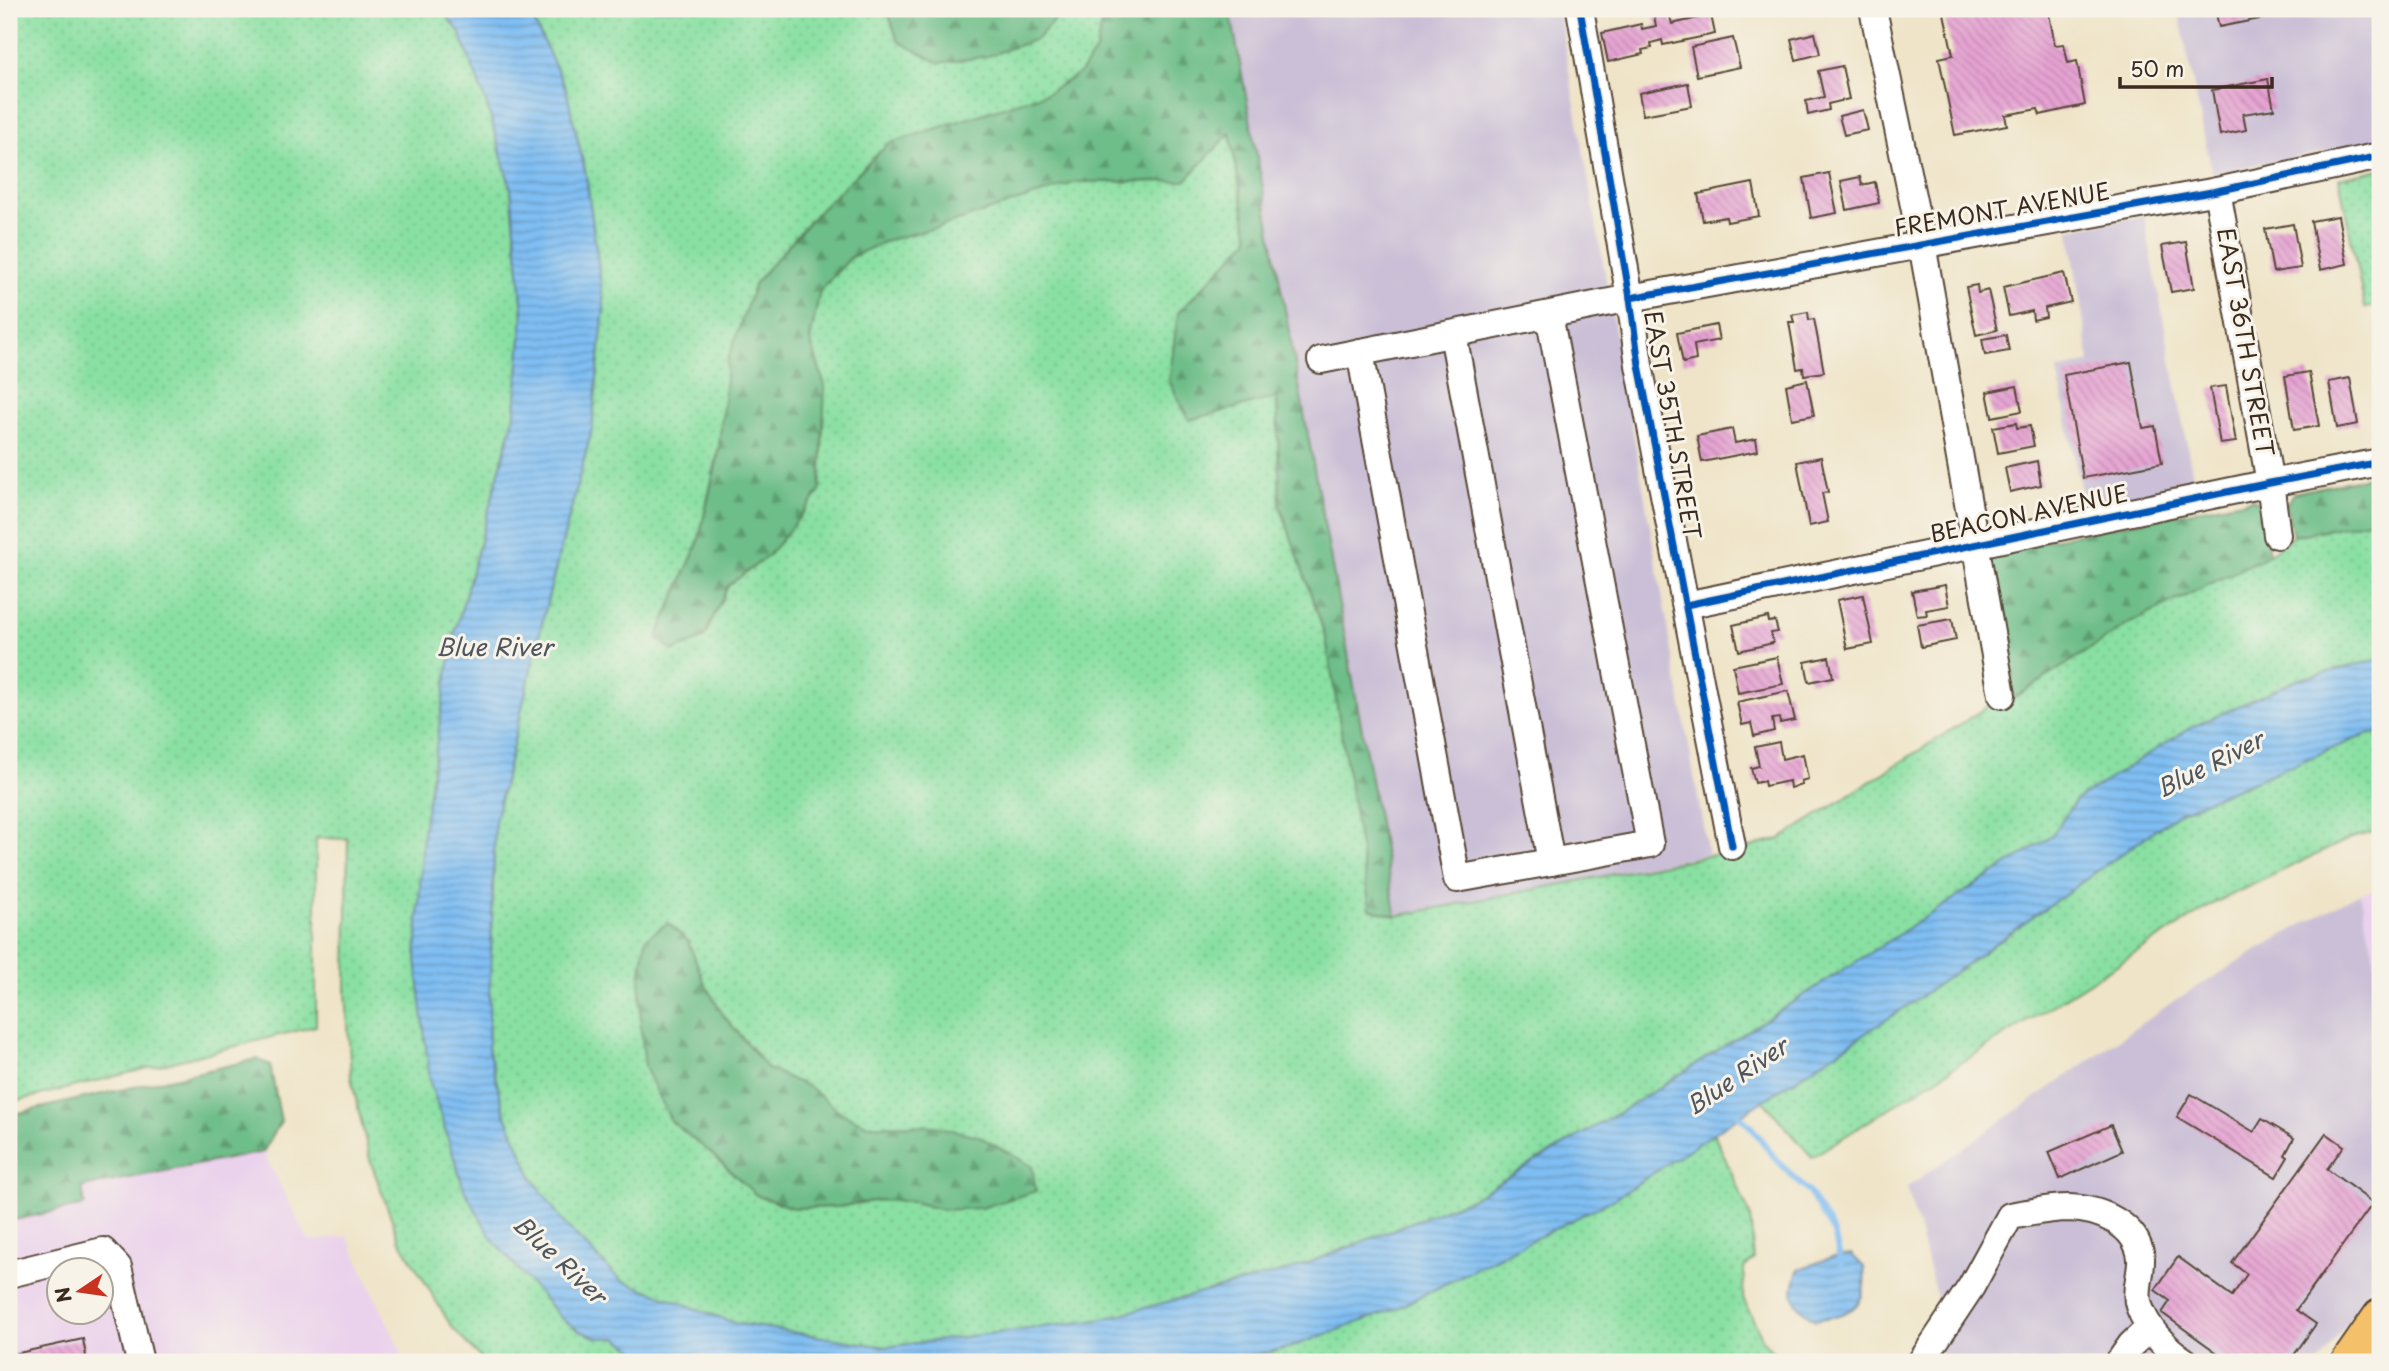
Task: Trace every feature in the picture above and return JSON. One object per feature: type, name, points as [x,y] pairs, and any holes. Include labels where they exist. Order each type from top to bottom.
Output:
[{"type":"street","name":"EAST 35TH STREET","points":[[1580,9],[1639,365],[1732,846]]},
{"type":"street","points":[[1873,9],[1922,244],[2002,695]]},
{"type":"street","name":"FREMONT AVENUE","points":[[1321,360],[1630,298],[2217,191],[2380,156]]},
{"type":"street","name":"EAST 36TH STREET","points":[[2217,191],[2277,535]]},
{"type":"street","points":[[1360,352],[1457,879],[1650,844],[1549,315]]},
{"type":"street","points":[[1453,334],[1551,862]]},
{"type":"street","name":"BEACON AVENUE","points":[[1686,605],[2270,483],[2380,463]]},
{"type":"street","points":[[1921,1362],[1971,1287],[2010,1216],[2070,1208],[2118,1221],[2137,1240],[2141,1259],[2138,1302],[2149,1328],[2186,1362]]},
{"type":"street","points":[[9,1274],[103,1251],[118,1267],[140,1362]]},
{"type":"street","points":[[2119,1362],[2131,1345],[2149,1328]]},
{"type":"shaded area","points":[[1230,9],[1558,9],[1708,854],[1396,916]]},
{"type":"shaded area","points":[[2178,9],[2380,9],[2380,142],[2212,173]]},
{"type":"shaded area","points":[[2144,216],[2195,488],[2085,511],[2057,370],[2090,362],[2069,229]]},
{"type":"shaded area","points":[[2380,888],[2380,985],[2360,893]]},
{"type":"shaded area","points":[[2360,893],[2380,985],[2380,1273],[2320,1362],[1890,1362],[1901,1356],[1938,1302],[1907,1187],[2174,1001],[2283,935]]},
{"type":"shaded area","points":[[263,1152],[309,1241],[347,1236],[406,1362],[9,1362],[9,1221],[85,1205],[82,1187]]},
{"type":"green space","points":[[9,9],[440,9],[459,31],[487,105],[511,189],[523,312],[515,414],[452,644],[492,1239],[561,1317],[580,1331],[598,1338],[618,1338],[647,1359],[656,1362],[484,1362],[451,1326],[399,1239],[370,1160],[351,1077],[346,990],[348,839],[316,838],[316,1026],[9,1103]]},
{"type":"green space","points":[[528,9],[887,9],[898,41],[1037,39],[1064,9],[1104,9],[1096,51],[1080,73],[1047,93],[888,144],[815,215],[755,283],[698,543],[657,637],[703,639],[728,586],[769,555],[825,386],[810,340],[820,290],[851,257],[888,240],[939,227],[1076,182],[1185,181],[1230,132],[1249,239],[1178,313],[1189,420],[1277,397],[1280,505],[1326,638],[1371,910],[1396,916],[1743,849],[1780,839],[1992,704],[2014,698],[2130,623],[2269,555],[2293,536],[2380,519],[2380,659],[2296,680],[2076,800],[2052,836],[1634,1104],[1471,1199],[1293,1269],[1099,1320],[886,1347],[734,1323],[620,1280],[566,1226],[533,1179],[504,1111],[488,1048],[495,821],[549,594],[592,429],[604,307],[586,175],[566,89]],"holes":[[[668,923],[723,1015],[768,1069],[809,1087],[843,1114],[868,1125],[935,1126],[943,1210],[914,1202],[879,1200],[837,1207],[793,1208],[756,1195],[711,1153],[641,1029],[640,980],[646,939]]]},
{"type":"green space","points":[[887,9],[1064,9],[1037,39],[988,56],[939,63],[898,41]]},
{"type":"green space","points":[[1104,9],[1230,9],[1396,916],[1370,909],[1326,638],[1280,505],[1277,397],[1189,420],[1169,381],[1178,313],[1249,239],[1230,133],[1185,181],[1076,182],[939,227],[888,240],[851,257],[820,290],[810,340],[825,386],[820,492],[769,555],[728,586],[703,639],[673,651],[657,638],[698,543],[718,456],[728,359],[755,283],[815,215],[888,144],[1047,93],[1080,73],[1096,51]]},
{"type":"green space","points":[[2380,169],[2380,305],[2365,308],[2339,178]]},
{"type":"green space","points":[[2380,475],[2380,519],[2293,536],[2286,505],[2293,493]]},
{"type":"green space","points":[[2252,499],[2262,504],[2269,555],[2130,623],[2014,698],[1989,564],[1993,551]]},
{"type":"green space","points":[[2380,733],[2380,830],[2349,839],[2218,901],[1812,1157],[1763,1101],[1913,1002],[2182,811],[2365,735]]},
{"type":"green space","points":[[668,923],[688,941],[705,984],[723,1015],[768,1069],[809,1087],[843,1114],[868,1125],[935,1126],[978,1136],[1032,1166],[1036,1191],[981,1208],[943,1210],[914,1202],[879,1200],[837,1207],[793,1208],[756,1195],[711,1153],[671,1121],[645,1067],[640,980],[646,938]]},
{"type":"green space","points":[[257,1059],[270,1065],[281,1121],[263,1152],[82,1187],[85,1205],[9,1221],[9,1115]]},
{"type":"green space","points":[[1714,1133],[1750,1215],[1754,1259],[1744,1268],[1743,1298],[1764,1342],[1781,1362],[1220,1362],[1288,1348],[1395,1309],[1614,1199]]},
{"type":"water","name":"Blue River","points":[[440,9],[528,9],[566,89],[586,175],[604,307],[592,429],[549,594],[495,821],[488,1048],[504,1111],[533,1179],[566,1226],[620,1280],[734,1323],[886,1347],[1099,1320],[1293,1269],[1471,1199],[1634,1104],[2052,836],[2076,800],[2190,728],[2296,680],[2380,659],[2380,733],[2365,735],[2182,811],[1913,1002],[1614,1199],[1395,1309],[1288,1348],[1220,1362],[656,1362],[647,1359],[618,1338],[598,1338],[580,1331],[560,1317],[492,1239],[464,1189],[430,1082],[416,959],[423,831],[452,644],[515,414],[523,312],[511,189],[487,105],[459,31]]},
{"type":"water","points":[[1851,1254],[1864,1267],[1865,1281],[1860,1300],[1855,1307],[1839,1315],[1815,1320],[1801,1309],[1794,1298],[1799,1269]]},
{"type":"building","points":[[1943,9],[2048,9],[2055,45],[2064,44],[2068,63],[2077,61],[2085,105],[2040,115],[2038,109],[2005,115],[2007,125],[1955,135],[1939,58],[1953,55]]},
{"type":"building","points":[[2215,9],[2305,9],[2305,10],[2219,27]]},
{"type":"building","points":[[1669,13],[1672,24],[1711,15],[1715,34],[1663,45],[1662,40],[1651,43],[1652,48],[1642,50],[1643,54],[1608,62],[1602,33],[1641,24],[1642,29],[1656,26],[1654,16]]},
{"type":"building","points":[[1815,33],[1820,54],[1796,60],[1791,39]]},
{"type":"building","points":[[1733,38],[1740,67],[1697,76],[1691,47]]},
{"type":"building","points":[[1842,66],[1849,99],[1828,104],[1829,110],[1808,115],[1806,101],[1824,97],[1818,71]]},
{"type":"building","points":[[2268,79],[2274,109],[2243,114],[2246,130],[2220,135],[2212,90]]},
{"type":"building","points":[[1688,83],[1692,106],[1643,115],[1639,93]]},
{"type":"building","points":[[1863,110],[1868,130],[1844,135],[1839,116]]},
{"type":"building","points":[[1829,173],[1837,213],[1811,218],[1804,178]]},
{"type":"building","points":[[1860,177],[1862,185],[1875,182],[1879,203],[1847,210],[1841,181]]},
{"type":"building","points":[[1753,183],[1759,216],[1727,222],[1726,217],[1703,221],[1698,194]]},
{"type":"building","points":[[2338,216],[2347,264],[2320,270],[2311,221]]},
{"type":"building","points":[[2293,224],[2301,268],[2273,272],[2265,229]]},
{"type":"building","points":[[2186,242],[2194,288],[2171,292],[2162,246]]},
{"type":"building","points":[[2064,273],[2071,302],[2045,308],[2046,317],[2033,320],[2032,311],[2009,316],[2003,287]]},
{"type":"building","points":[[1977,285],[1978,293],[1988,290],[1997,330],[1976,335],[1966,287]]},
{"type":"building","points":[[1808,312],[1809,320],[1814,319],[1824,372],[1804,375],[1803,368],[1797,369],[1789,322],[1794,322],[1792,315]]},
{"type":"building","points":[[1716,325],[1719,340],[1694,345],[1696,360],[1683,363],[1677,333]]},
{"type":"building","points":[[2006,335],[2009,351],[1985,355],[1982,339]]},
{"type":"building","points":[[2131,362],[2143,428],[2155,426],[2162,463],[2083,478],[2064,375]]},
{"type":"building","points":[[2309,372],[2319,426],[2294,430],[2285,376]]},
{"type":"building","points":[[2350,378],[2358,424],[2337,428],[2329,382]]},
{"type":"building","points":[[1807,380],[1814,415],[1792,419],[1786,385]]},
{"type":"building","points":[[2017,386],[2022,411],[1992,417],[1987,392]]},
{"type":"building","points":[[2226,386],[2236,442],[2220,444],[2210,388]]},
{"type":"building","points":[[2016,423],[2017,428],[2030,426],[2034,446],[1998,453],[1993,427]]},
{"type":"building","points":[[1732,429],[1735,443],[1756,439],[1758,451],[1702,462],[1697,436]]},
{"type":"building","points":[[1821,457],[1828,492],[1822,493],[1828,522],[1809,526],[1797,462]]},
{"type":"building","points":[[2037,461],[2041,485],[2010,492],[2005,468]]},
{"type":"building","points":[[1945,585],[1949,606],[1926,610],[1927,615],[1917,616],[1912,591]]},
{"type":"building","points":[[1863,595],[1873,644],[1847,649],[1837,600]]},
{"type":"building","points":[[1768,617],[1769,622],[1775,621],[1778,632],[1771,633],[1773,643],[1739,651],[1733,625]]},
{"type":"building","points":[[1952,619],[1956,640],[1921,647],[1917,625]]},
{"type":"building","points":[[1777,657],[1783,684],[1738,693],[1733,666]]},
{"type":"building","points":[[1829,657],[1833,677],[1809,682],[1805,662]]},
{"type":"building","points":[[1788,691],[1795,720],[1780,723],[1779,718],[1772,719],[1774,731],[1754,736],[1751,723],[1742,725],[1737,702]]},
{"type":"building","points":[[1779,742],[1782,759],[1803,754],[1808,779],[1801,781],[1802,785],[1790,788],[1789,781],[1765,786],[1764,781],[1755,783],[1751,768],[1759,766],[1755,747]]},
{"type":"building","points":[[2191,1094],[2254,1132],[2262,1119],[2294,1138],[2285,1155],[2288,1157],[2276,1177],[2177,1117]]},
{"type":"building","points":[[2111,1125],[2122,1151],[2060,1179],[2049,1152]]},
{"type":"building","points":[[2326,1133],[2344,1146],[2327,1169],[2373,1203],[2296,1310],[2316,1324],[2289,1362],[2230,1362],[2162,1313],[2170,1301],[2155,1290],[2178,1257],[2232,1296],[2247,1274],[2232,1263]]},
{"type":"building","points":[[83,1339],[87,1362],[9,1362],[9,1355]]},
{"type":"waterway","points":[[1734,1111],[1810,1194],[1834,1233],[1841,1263]]},
{"type":"cycle path","points":[[1580,9],[1639,365],[1732,846]]},
{"type":"cycle path","points":[[1630,298],[2217,191],[2380,156]]},
{"type":"cycle path","points":[[1686,605],[2380,462]]}]
